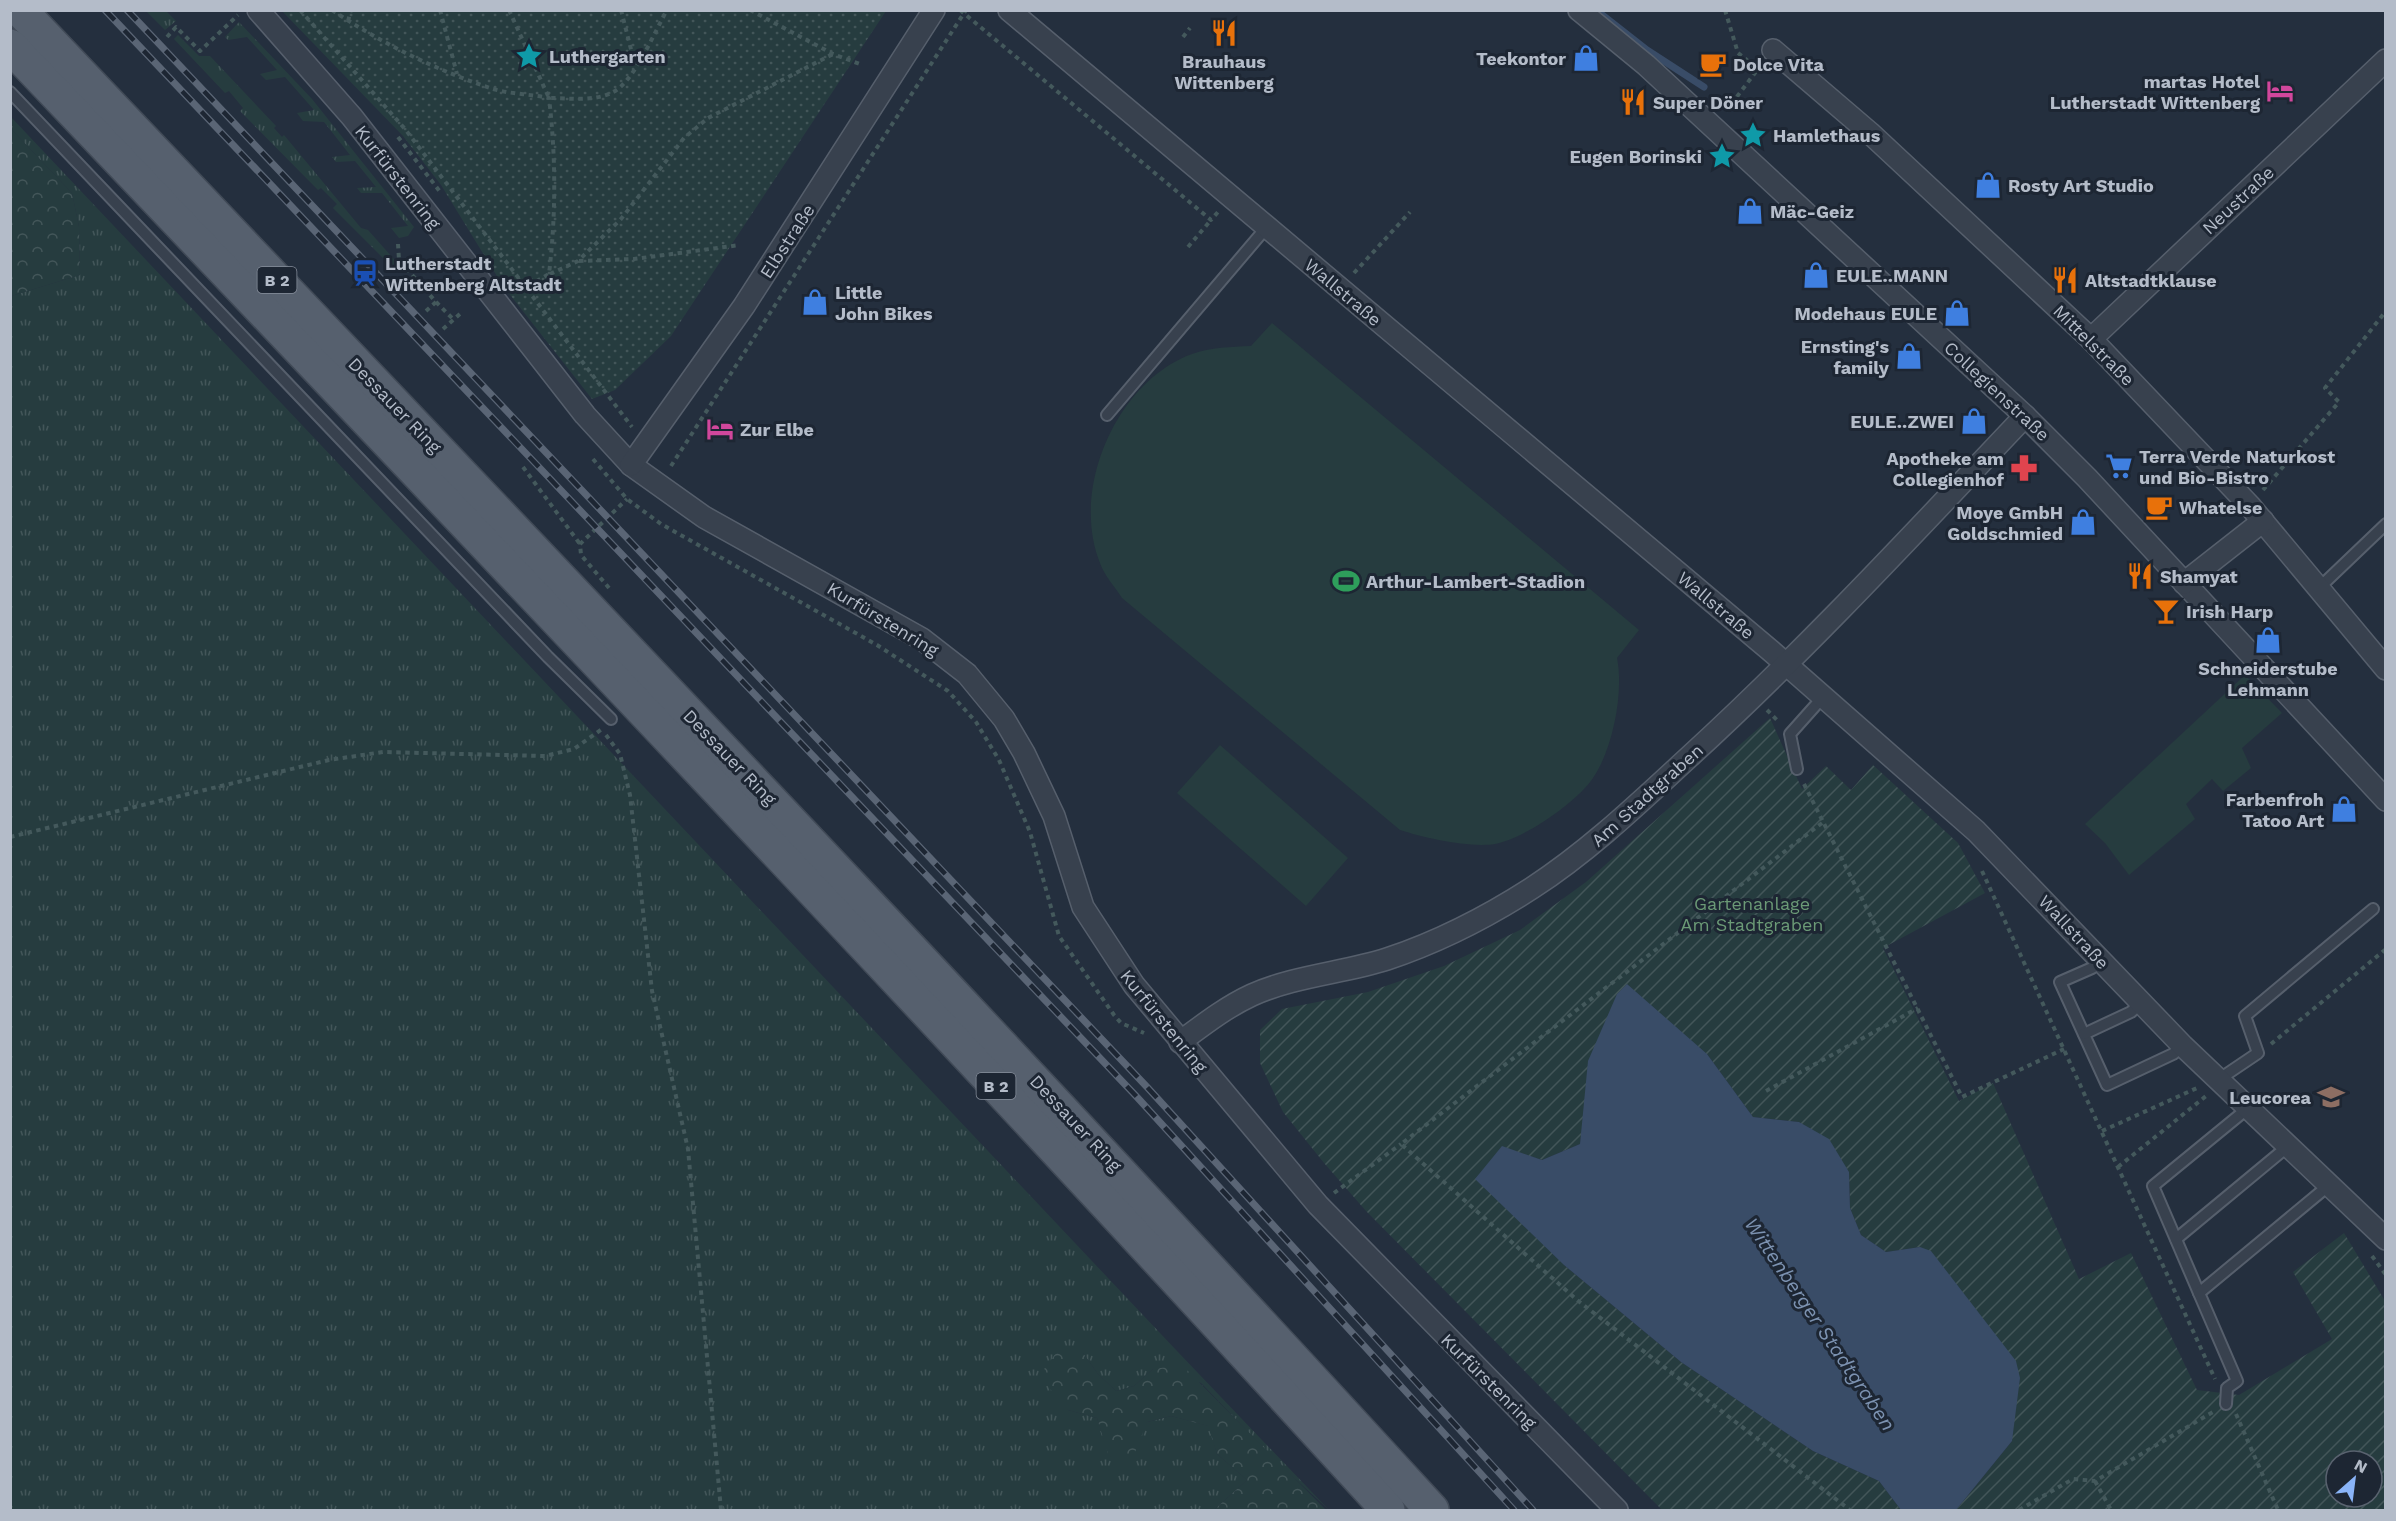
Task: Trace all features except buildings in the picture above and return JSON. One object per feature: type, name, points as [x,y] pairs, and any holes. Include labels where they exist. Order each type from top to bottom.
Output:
[{"type":"main road","name":"Dessauer Ring","points":[[20,10],[852,885],[1167,1221],[1432,1510]]},
{"type":"main road","name":"Dessauer Ring","points":[[10,46],[1136,1235],[1388,1510]]},
{"type":"street","name":"Kurfürstenring","points":[[258,10],[345,109],[571,397],[631,465],[656,486],[704,517],[922,639],[967,674],[1004,719],[1042,790],[1054,816],[1079,895],[1090,919],[1114,957],[1180,1042],[1318,1206],[1617,1510]]},
{"type":"street","name":"Elbstraße","points":[[631,465],[744,306],[934,10]]},
{"type":"street","name":"Wallstraße","points":[[1009,10],[1787,665],[1976,831],[2183,1046],[2385,1239]]},
{"type":"street","name":"Collegienstraße","points":[[1579,10],[1646,65],[2025,416],[2385,800]]},
{"type":"street","name":"Mittelstraße","points":[[1773,50],[1870,133],[2091,339],[2256,514],[2385,669]]},
{"type":"street","name":"Neustraße","points":[[2091,339],[2385,60]]},
{"type":"street","name":"Am Stadtgraben","points":[[1180,1042],[1210,1020],[1253,995],[1387,958],[1442,937],[1501,907],[1591,845],[1787,665],[2025,416]]},
{"type":"street","points":[[2184,583],[2256,514]]},
{"type":"lane","points":[[10,92],[548,657],[611,718]]},
{"type":"lane","points":[[1107,415],[1266,228]]},
{"type":"lane","points":[[2319,588],[2385,525]]},
{"type":"lane","points":[[1797,769],[1790,734],[1823,697]]},
{"type":"lane","points":[[2218,1080],[2258,1053],[2245,1016],[2373,909]]},
{"type":"lane","points":[[2101,961],[2092,968],[2060,982],[2107,1085],[2173,1054],[2183,1046]]},
{"type":"lane","points":[[2084,1034],[2131,1012],[2141,1003]]},
{"type":"lane","points":[[2226,1404],[2228,1388],[2237,1381],[2153,1186],[2247,1109]]},
{"type":"lane","points":[[2176,1239],[2287,1147]]},
{"type":"lane","points":[[2199,1293],[2328,1186]]},
{"type":"path","points":[[167,37],[176,27],[200,51],[243,10]]},
{"type":"path","points":[[300,10],[405,129],[631,426]]},
{"type":"path","points":[[332,10],[348,21],[457,75],[492,88],[549,98],[595,97],[614,92],[635,66],[667,10]]},
{"type":"path","points":[[348,21],[351,10]]},
{"type":"path","points":[[440,10],[457,75]]},
{"type":"path","points":[[509,10],[549,98],[555,147],[554,228],[549,274]]},
{"type":"path","points":[[621,10],[635,66]]},
{"type":"path","points":[[750,10],[832,54],[860,64]]},
{"type":"path","points":[[1725,10],[1738,53],[1758,69]]},
{"type":"path","points":[[671,466],[964,12],[1211,220]]},
{"type":"path","points":[[1183,36],[1190,28]]},
{"type":"path","points":[[1713,129],[1773,50]]},
{"type":"path","points":[[526,287],[578,261],[621,219],[684,138],[700,124],[832,54]]},
{"type":"path","points":[[1188,247],[1230,197]]},
{"type":"path","points":[[1340,289],[1410,212]]},
{"type":"path","points":[[398,244],[399,260],[453,320]]},
{"type":"path","points":[[578,261],[634,259],[740,245]]},
{"type":"path","points":[[426,312],[436,302]]},
{"type":"path","points":[[2256,514],[2339,402],[2325,388],[2385,311]]},
{"type":"path","points":[[443,330],[460,314]]},
{"type":"path","points":[[590,455],[627,499],[661,524],[877,645],[948,691],[976,722],[999,760],[1017,798],[1059,936],[1121,1023],[1148,1036]]},
{"type":"path","points":[[523,467],[580,544],[581,555],[607,584],[612,595]]},
{"type":"path","points":[[580,544],[627,499]]},
{"type":"path","points":[[1754,697],[1790,734]]},
{"type":"path","points":[[10,837],[329,760],[383,752],[545,756],[574,749],[602,729],[620,754],[630,795],[652,991],[688,1149],[721,1510]]},
{"type":"path","points":[[1797,769],[1822,823],[1962,1097],[2064,1048]]},
{"type":"path","points":[[1318,1206],[1822,823]]},
{"type":"path","points":[[1976,831],[1968,842],[2226,1404],[2238,1416],[2278,1510]]},
{"type":"path","points":[[2258,1053],[2385,949]]},
{"type":"path","points":[[1766,1091],[1918,1008]]},
{"type":"path","points":[[2102,1131],[2218,1080]]},
{"type":"path","points":[[2118,1167],[2213,1090],[2218,1080]]},
{"type":"path","points":[[1401,1144],[1577,1300],[1850,1510]]},
{"type":"path","points":[[2019,1510],[2073,1479],[2095,1481],[2226,1404]]},
{"type":"path","points":[[2095,1481],[2111,1510]]},
{"type":"green space","points":[[146,11],[166,11],[176,21],[165,30]]},
{"type":"green space","points":[[282,11],[886,11],[671,336],[615,390],[592,399],[503,286],[441,185],[403,136]]},
{"type":"green space","points":[[239,22],[312,99],[414,227],[408,236],[399,238],[391,228],[408,226],[382,193],[361,193],[357,188],[376,187],[355,161],[336,162],[332,157],[350,155],[324,122],[303,121],[297,113],[314,110],[285,77],[266,80],[260,74],[277,70],[247,37],[228,40],[225,37]]},
{"type":"green space","points":[[178,35],[199,56],[210,56],[276,126],[274,128],[282,137],[284,135],[361,228],[368,230],[400,266],[396,271],[333,208],[337,204],[321,188],[318,190],[240,111],[243,108],[229,91],[225,93],[174,39]]},
{"type":"green space","points":[[10,116],[1329,1510],[1279,1464],[1201,1383],[1153,1369],[1134,1386],[1116,1391],[1098,1374],[1083,1353],[1056,1354],[1068,1410],[1097,1418],[1110,1457],[1147,1422],[1171,1416],[1209,1426],[1217,1454],[1247,1480],[1214,1510],[11,1510],[11,296],[80,275],[79,227],[72,193],[11,129]]},
{"type":"green space","points":[[11,129],[72,193],[79,227],[80,275],[11,296]]},
{"type":"green space","name":"Arthur-Lambert-Stadion","points":[[1272,323],[1639,630],[1617,658],[1618,703],[1611,736],[1600,766],[1593,778],[1575,798],[1549,818],[1520,835],[1495,844],[1473,845],[1434,839],[1400,830],[1122,598],[1100,563],[1092,534],[1091,503],[1096,471],[1107,441],[1122,412],[1142,388],[1165,368],[1199,352],[1251,346]]},
{"type":"green space","points":[[2245,675],[2282,713],[2242,748],[2251,768],[2223,791],[2212,779],[2186,804],[2195,819],[2129,875],[2105,843],[2085,824]]},
{"type":"green space","name":"Gartenanlage Am Stadtgraben","points":[[1770,718],[1802,789],[1826,766],[1851,790],[1873,765],[1958,843],[1985,893],[1883,948],[1959,1101],[1993,1083],[2079,1279],[2131,1253],[2197,1390],[2239,1395],[2332,1339],[2293,1272],[2344,1233],[2385,1301],[2385,1510],[1956,1510],[2012,1441],[1920,1247],[1886,1252],[1861,1235],[1850,1208],[1849,1172],[1799,1122],[1753,1117],[1707,1054],[1585,1111],[1580,1144],[1542,1160],[1502,1147],[1564,1265],[1681,1362],[1813,1451],[1879,1481],[1901,1510],[1662,1510],[1366,1211],[1283,1112],[1260,1063],[1260,1030],[1282,1009],[1368,992],[1444,966],[1520,930],[1586,882]]},
{"type":"green space","points":[[1220,745],[1348,858],[1306,906],[1177,793]]},
{"type":"green space","points":[[1056,1353],[1083,1353],[1098,1374],[1116,1391],[1134,1386],[1153,1369],[1182,1365],[1326,1510],[1214,1510],[1247,1480],[1217,1454],[1208,1426],[1171,1416],[1147,1422],[1134,1455],[1109,1457],[1097,1418],[1068,1410],[1039,1376]]},
{"type":"water","name":"Wittenberger Stadtgraben","points":[[1627,984],[1707,1054],[1753,1117],[1799,1122],[1829,1139],[1849,1172],[1850,1208],[1861,1235],[1886,1252],[1920,1247],[1931,1251],[2016,1361],[2020,1378],[2012,1441],[1956,1510],[1901,1510],[1879,1481],[1813,1451],[1681,1362],[1564,1265],[1475,1179],[1502,1146],[1542,1160],[1580,1144],[1588,1061],[1617,994]]},
{"type":"waterway","points":[[1596,10],[1647,50],[1704,87]]},
{"type":"railway","points":[[105,10],[1136,1096],[1514,1510]]},
{"type":"railway","points":[[127,10],[1147,1087],[1533,1510]]},
{"type":"place","name":"Brauhaus Wittenberg","points":[[1224,33]]},
{"type":"place","name":"Luthergarten","points":[[529,56]]},
{"type":"place","name":"Teekontor","points":[[1586,58]]},
{"type":"place","name":"Dolce Vita","points":[[1713,64]]},
{"type":"place","name":"martas Hotel Lutherstadt Wittenberg","points":[[2280,91]]},
{"type":"place","name":"Super Döner","points":[[1633,102]]},
{"type":"place","name":"Hamlethaus","points":[[1753,135]]},
{"type":"place","name":"Eugen Borinski","points":[[1722,156]]},
{"type":"place","name":"Rosty Art Studio","points":[[1988,185]]},
{"type":"place","name":"Mäc-Geiz","points":[[1750,211]]},
{"type":"place","name":"Lutherstadt Wittenberg Altstadt","points":[[365,273]]},
{"type":"place","name":"EULE..MANN","points":[[1816,275]]},
{"type":"place","name":"Altstadtklause","points":[[2065,280]]},
{"type":"place","name":"Little John Bikes","points":[[815,302]]},
{"type":"place","name":"Modehaus EULE","points":[[1957,313]]},
{"type":"place","name":"Ernsting's family","points":[[1909,356]]},
{"type":"place","name":"EULE..ZWEI","points":[[1974,421]]},
{"type":"place","name":"Zur Elbe","points":[[720,429]]},
{"type":"place","name":"Terra Verde Naturkost und Bio-Bistro","points":[[2119,466]]},
{"type":"place","name":"Apotheke am Collegienhof","points":[[2024,468]]},
{"type":"place","name":"Whatelse","points":[[2159,507]]},
{"type":"place","name":"Moye GmbH Goldschmied","points":[[2083,522]]},
{"type":"place","name":"Shamyat","points":[[2140,576]]},
{"type":"place","name":"Arthur-Lambert-Stadion","points":[[1346,581]]},
{"type":"place","name":"Irish Harp","points":[[2166,611]]},
{"type":"place","name":"Schneiderstube Lehmann","points":[[2268,640]]},
{"type":"place","name":"Farbenfroh Tatoo Art","points":[[2344,809]]},
{"type":"place","name":"Leucorea","points":[[2331,1097]]}]
